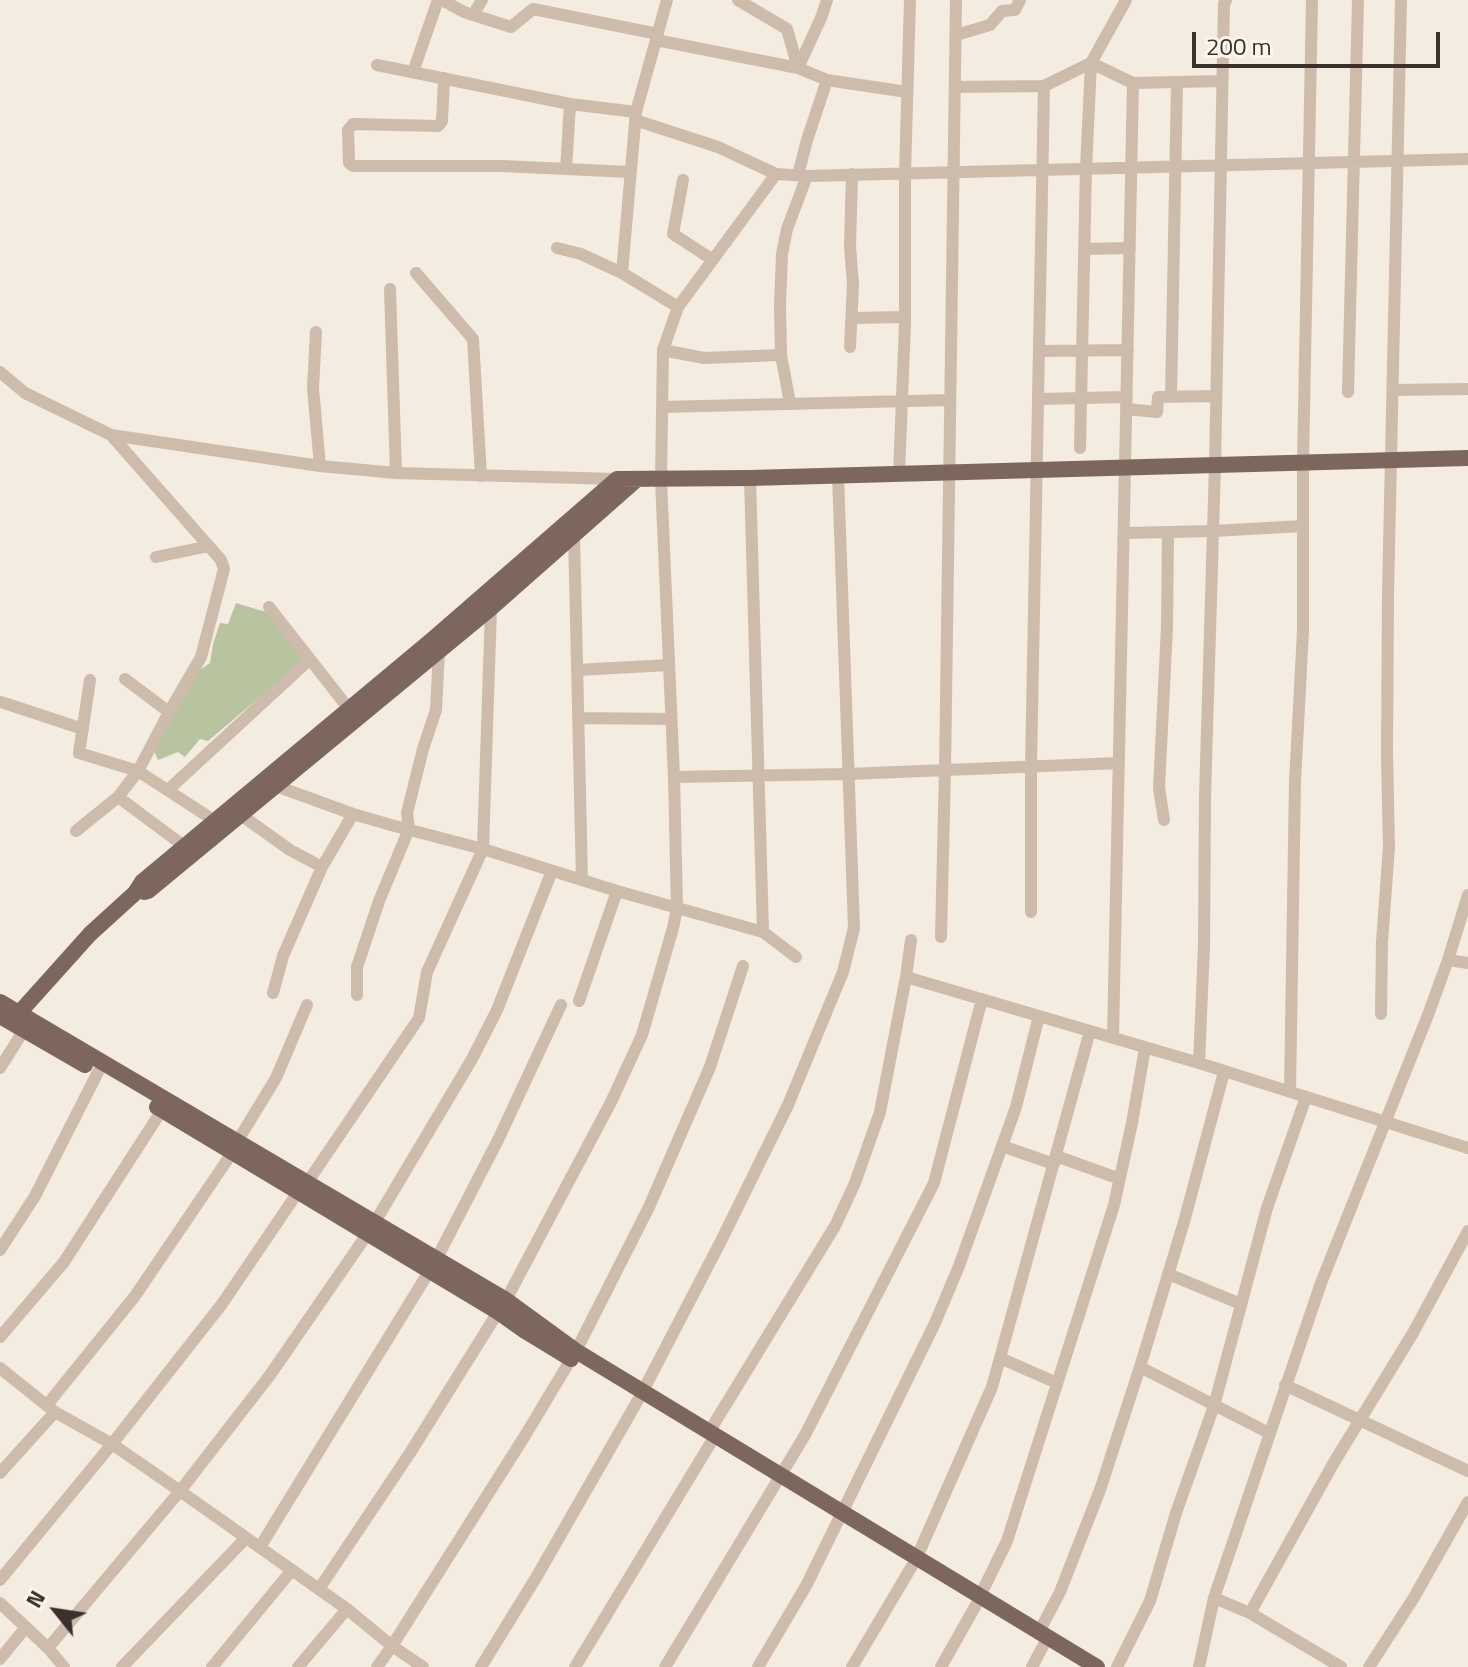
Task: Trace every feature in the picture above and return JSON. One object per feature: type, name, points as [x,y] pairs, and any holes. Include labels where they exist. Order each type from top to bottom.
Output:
[{"type":"main road","points":[[13,1020],[90,934],[135,893],[142,882],[617,479],[1468,458]]},
{"type":"main road","points":[[135,893],[148,891],[241,815],[491,608],[636,480]]},
{"type":"main road","points":[[0,1002],[13,1020],[98,1072],[155,1102]]},
{"type":"main road","points":[[13,1020],[235,1147],[502,1306],[573,1355],[1041,1639],[1078,1667]]},
{"type":"main road","points":[[1041,1639],[1097,1667]]},
{"type":"street","points":[[413,72],[440,0],[468,14],[511,27],[534,4],[657,37],[798,68],[827,80],[907,92]]},
{"type":"street","points":[[454,0],[468,14]]},
{"type":"street","points":[[468,14],[482,0]]},
{"type":"street","points":[[622,273],[636,116],[667,0]]},
{"type":"street","points":[[738,0],[787,29],[798,68]]},
{"type":"street","points":[[798,68],[827,0]]},
{"type":"street","points":[[899,473],[910,0]]},
{"type":"street","points":[[941,937],[956,0]]},
{"type":"street","points":[[956,35],[990,25],[1002,11],[1015,10],[1020,0]]},
{"type":"street","points":[[1080,448],[1091,63],[1126,0]]},
{"type":"street","points":[[1199,1063],[1226,0]]},
{"type":"street","points":[[1290,1091],[1295,782],[1303,631],[1303,462],[1312,0]]},
{"type":"street","points":[[1348,392],[1358,0]]},
{"type":"street","points":[[1381,1014],[1382,942],[1389,847],[1387,754],[1401,0]]},
{"type":"street","points":[[956,87],[1044,86],[1091,63]]},
{"type":"street","points":[[1091,63],[1133,83],[1222,81]]},
{"type":"street","points":[[377,65],[636,116],[718,147],[776,174],[1468,159]]},
{"type":"street","points":[[444,78],[442,121],[438,126],[353,124],[348,130],[349,163],[353,166],[502,166],[630,172]]},
{"type":"street","points":[[790,403],[781,355],[782,254],[802,175],[807,140],[827,80]]},
{"type":"street","points":[[1171,397],[1177,82]]},
{"type":"street","points":[[1113,1038],[1133,83]]},
{"type":"street","points":[[1031,912],[1044,86]]},
{"type":"street","points":[[566,169],[570,104]]},
{"type":"street","points":[[319,1589],[410,1453],[502,1306],[611,1102],[642,1035],[677,908],[661,480],[663,350],[678,307],[776,174]]},
{"type":"street","points":[[850,347],[852,174]]},
{"type":"street","points":[[683,180],[673,234],[713,260]]},
{"type":"street","points":[[557,248],[581,254],[622,273],[678,307]]},
{"type":"street","points":[[1084,249],[1130,248]]},
{"type":"street","points":[[416,273],[473,339],[481,476]]},
{"type":"street","points":[[390,289],[396,473]]},
{"type":"street","points":[[852,318],[905,317]]},
{"type":"street","points":[[316,332],[313,388],[320,466]]},
{"type":"street","points":[[663,350],[704,358],[781,355]]},
{"type":"street","points":[[1039,351],[1128,350]]},
{"type":"street","points":[[0,372],[25,393],[111,435],[320,466],[396,473],[617,479]]},
{"type":"street","points":[[1393,390],[1468,389]]},
{"type":"street","points":[[1038,399],[1080,398],[1127,403],[1157,412],[1158,397],[1216,396]]},
{"type":"street","points":[[662,407],[950,400]]},
{"type":"street","points":[[76,831],[118,797],[138,771],[201,657],[224,569],[221,560],[111,435]]},
{"type":"street","points":[[481,1667],[641,1396],[788,1105],[843,972],[854,928],[838,475]]},
{"type":"street","points":[[750,478],[763,932]]},
{"type":"street","points":[[1125,533],[1303,526]]},
{"type":"street","points":[[1164,820],[1159,788],[1168,532]]},
{"type":"street","points":[[574,534],[582,880]]},
{"type":"street","points":[[156,557],[209,546]]},
{"type":"street","points":[[269,607],[349,709]]},
{"type":"street","points":[[0,1580],[222,1304],[419,1018],[427,972],[483,849],[491,608]]},
{"type":"street","points":[[357,995],[357,967],[379,901],[409,829],[407,813],[436,710],[439,651]]},
{"type":"street","points":[[168,790],[310,659]]},
{"type":"street","points":[[577,670],[669,665]]},
{"type":"street","points":[[125,679],[169,712]]},
{"type":"street","points":[[90,680],[79,753],[138,771],[215,821]]},
{"type":"street","points":[[1,702],[83,729]]},
{"type":"street","points":[[578,718],[671,719]]},
{"type":"street","points":[[674,777],[848,774],[1119,763]]},
{"type":"street","points":[[276,786],[353,814],[763,932],[796,957]]},
{"type":"street","points":[[118,797],[184,846]]},
{"type":"street","points":[[273,993],[283,956],[322,867],[353,814]]},
{"type":"street","points":[[241,815],[290,850],[322,867]]},
{"type":"street","points":[[48,1648],[180,1491],[270,1375],[371,1227],[485,1035],[518,961],[552,871]]},
{"type":"street","points":[[579,1001],[617,891]]},
{"type":"street","points":[[1199,1667],[1214,1598],[1285,1385],[1321,1283],[1448,960],[1468,895]]},
{"type":"street","points":[[575,1667],[835,1226],[855,1183],[880,1112],[911,940]]},
{"type":"street","points":[[1448,960],[1468,963]]},
{"type":"street","points":[[377,1667],[573,1355],[649,1207],[704,1081],[743,966]]},
{"type":"street","points":[[906,977],[1199,1063],[1468,1148]]},
{"type":"street","points":[[665,1667],[779,1480],[934,1183],[982,999]]},
{"type":"street","points":[[0,1473],[51,1409],[82,1358],[135,1296],[235,1147],[276,1078],[307,1005]]},
{"type":"street","points":[[260,1547],[433,1265],[498,1140],[561,1005]]},
{"type":"street","points":[[758,1667],[807,1584],[935,1323],[959,1266],[1016,1107],[1039,1016]]},
{"type":"street","points":[[0,1068],[13,1020]]},
{"type":"street","points":[[852,1667],[914,1562],[992,1387],[1090,1031]]},
{"type":"street","points":[[941,1667],[1007,1541],[1114,1205],[1145,1048]]},
{"type":"street","points":[[0,1250],[35,1196],[98,1072]]},
{"type":"street","points":[[1032,1667],[1100,1490],[1140,1367],[1184,1222],[1224,1072]]},
{"type":"street","points":[[1117,1667],[1150,1601],[1176,1513],[1214,1406],[1267,1208],[1306,1097]]},
{"type":"street","points":[[0,1337],[64,1262],[155,1102]]},
{"type":"street","points":[[1002,1146],[1120,1179]]},
{"type":"street","points":[[1250,1613],[1333,1464],[1413,1333],[1468,1231]]},
{"type":"street","points":[[1168,1274],[1241,1304]]},
{"type":"street","points":[[1000,1358],[1057,1383]]},
{"type":"street","points":[[1140,1367],[1269,1433]]},
{"type":"street","points":[[0,1368],[51,1409],[112,1444],[180,1491],[423,1667]]},
{"type":"street","points":[[1285,1385],[1468,1471]]},
{"type":"street","points":[[1369,1667],[1413,1599],[1468,1502]]},
{"type":"street","points":[[122,1667],[246,1538]]},
{"type":"street","points":[[212,1667],[292,1570]]},
{"type":"street","points":[[1214,1598],[1250,1613],[1341,1667]]},
{"type":"street","points":[[0,1603],[64,1667]]},
{"type":"street","points":[[298,1667],[347,1609]]},
{"type":"street","points":[[0,1659],[26,1627]]},
{"type":"green space","points":[[236,603],[269,613],[305,659],[208,741],[200,739],[185,757],[178,752],[158,760],[154,751],[198,671],[210,663],[220,623],[228,624]]}]
